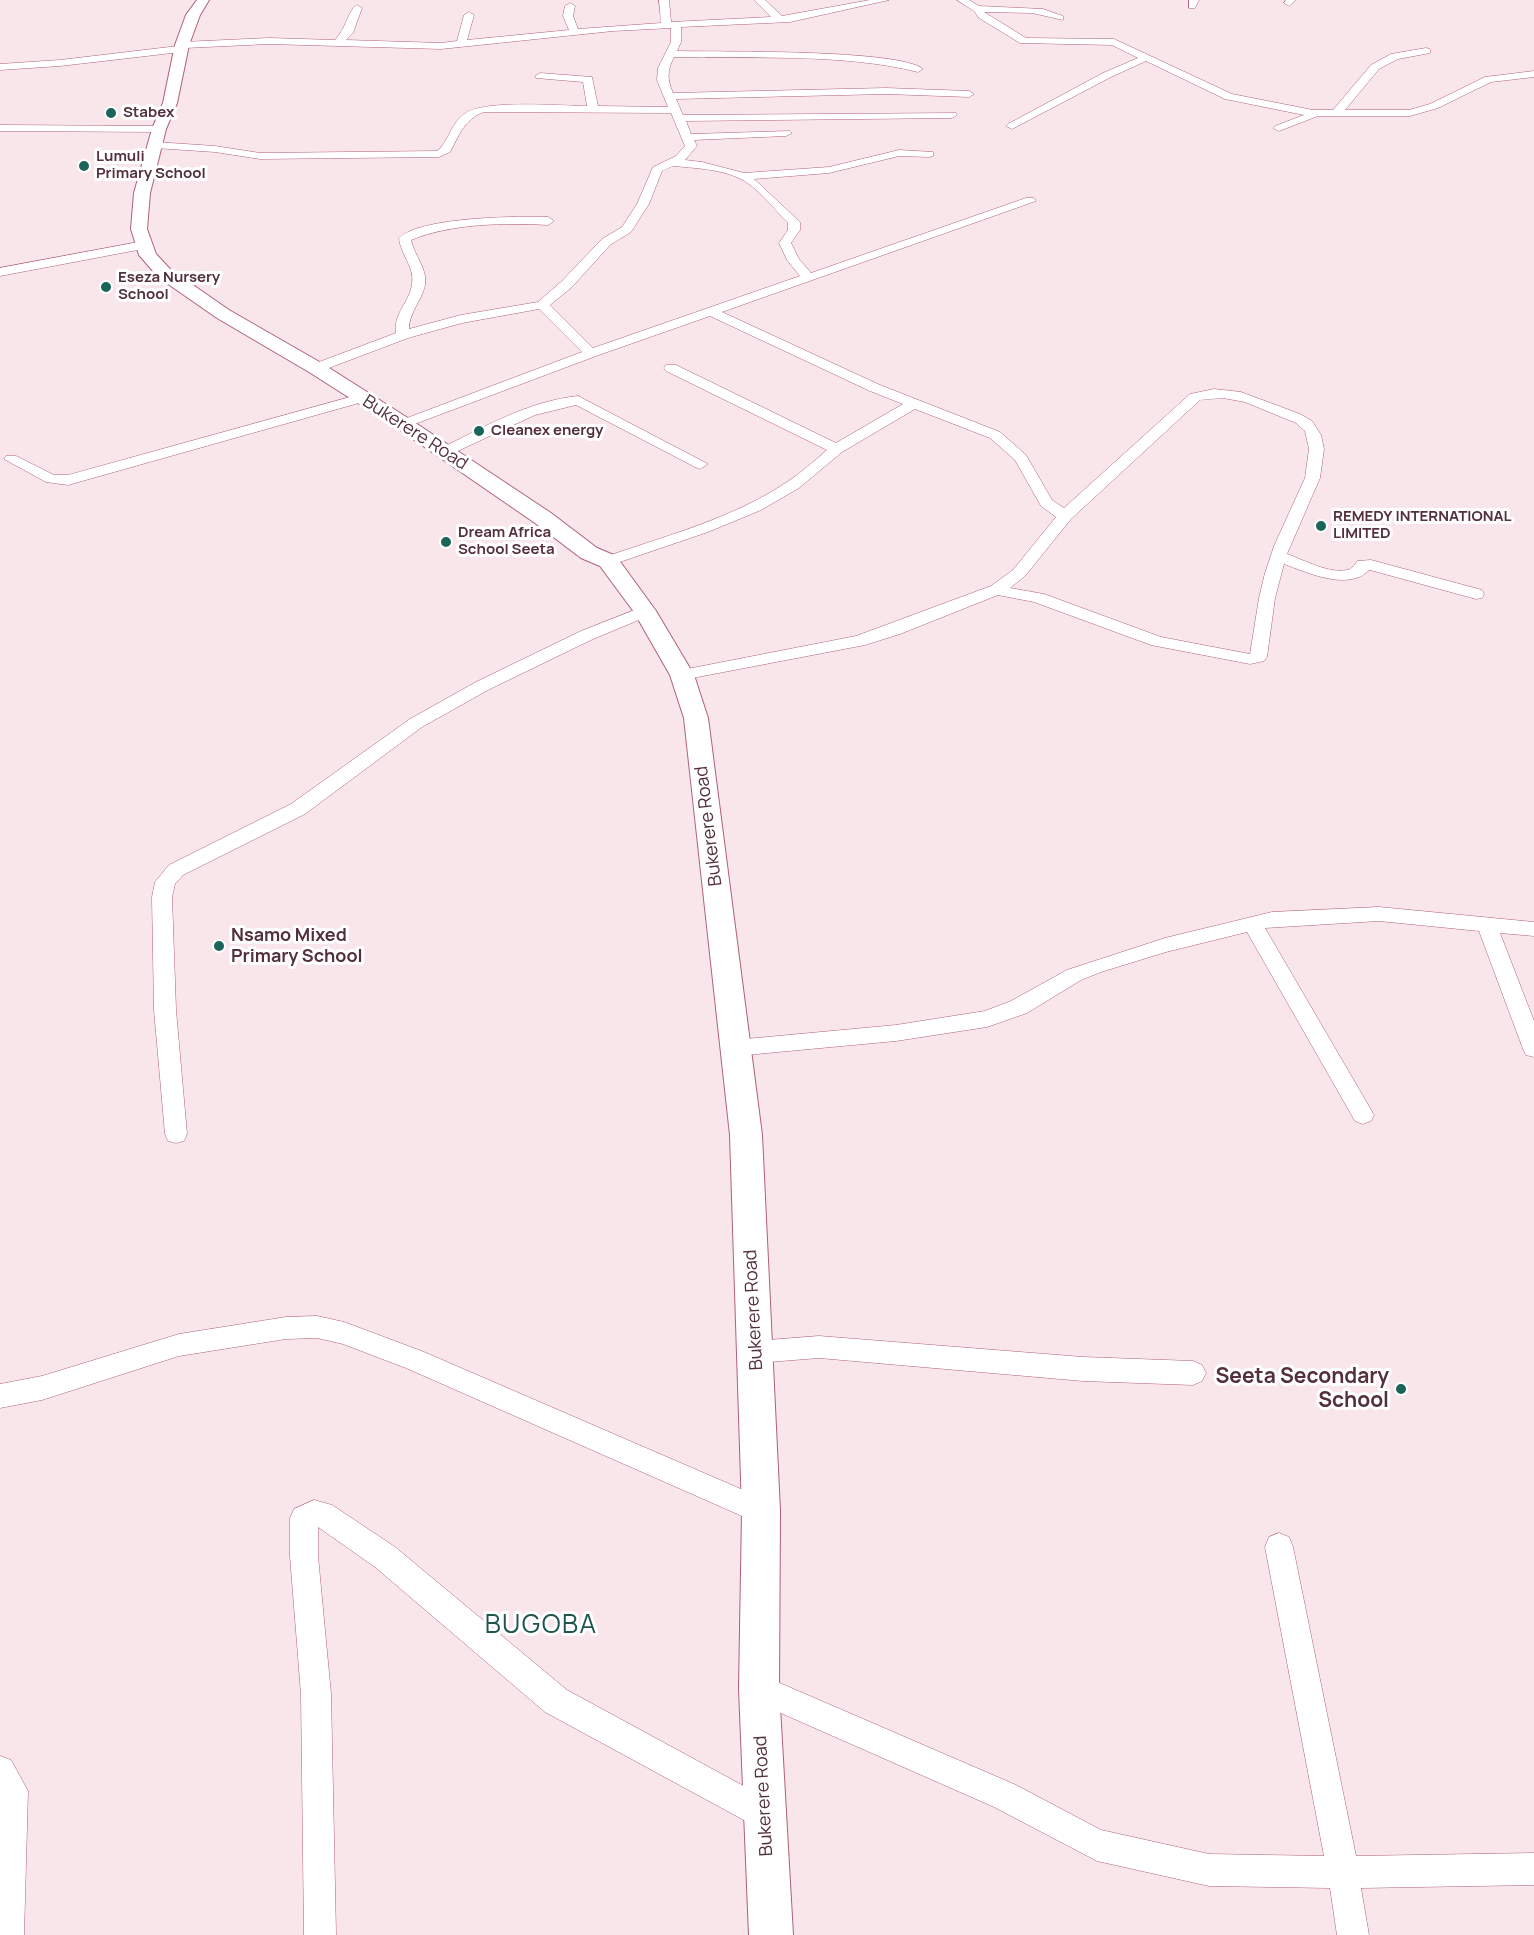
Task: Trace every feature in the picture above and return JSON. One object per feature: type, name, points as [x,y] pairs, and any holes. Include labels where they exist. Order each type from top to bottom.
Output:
[{"type":"main road","name":"Bukerere Road","points":[[203,0],[193,15],[181,47],[170,103],[157,137],[139,213],[139,229],[148,255],[164,273],[223,314],[316,368],[404,424],[543,518],[589,553],[608,561],[645,611],[682,675],[696,718],[746,1135],[761,1511],[759,1689],[771,1935]]},
{"type":"street","points":[[316,368],[403,335],[461,320],[542,306],[567,284],[606,242],[627,229],[643,204],[657,169],[683,156],[691,146],[661,74],[676,42],[664,0]]},
{"type":"street","points":[[759,0],[779,19]]},
{"type":"street","points":[[0,67],[60,63],[181,47],[257,41],[409,47],[461,44],[671,24],[705,18],[779,19],[811,16],[884,0]]},
{"type":"street","points":[[962,0],[977,9],[982,16],[1024,42],[1114,42],[1229,97],[1313,113],[1410,113],[1434,106],[1489,79],[1534,74]]},
{"type":"street","points":[[570,6],[568,16],[575,32]]},
{"type":"street","points":[[338,43],[348,33],[357,8]]},
{"type":"street","points":[[977,9],[1036,11],[1053,13],[1060,18]]},
{"type":"street","points":[[461,44],[469,15]]},
{"type":"street","points":[[1336,113],[1375,67],[1395,56],[1426,51]]},
{"type":"street","points":[[671,54],[831,58],[897,63],[918,69]]},
{"type":"street","points":[[1012,126],[1107,75],[1148,57]]},
{"type":"street","points":[[540,75],[588,79],[593,110]]},
{"type":"street","points":[[670,96],[886,91],[969,94]]},
{"type":"street","points":[[0,128],[157,137],[260,156],[439,154],[447,150],[453,132],[470,113],[476,110],[593,110],[678,114],[952,115]]},
{"type":"street","points":[[1279,128],[1313,115],[1313,113]]},
{"type":"street","points":[[688,137],[786,133]]},
{"type":"street","points":[[671,162],[702,165],[744,176],[829,170],[899,153],[929,154]]},
{"type":"street","points":[[744,176],[794,222],[794,230],[785,243],[786,249],[809,278]]},
{"type":"street","points":[[404,424],[591,353],[1030,201]]},
{"type":"street","points":[[403,335],[400,326],[402,317],[416,290],[419,278],[405,238],[413,234],[467,225],[548,221]]},
{"type":"street","points":[[0,272],[144,245]]},
{"type":"street","points":[[542,306],[591,353]]},
{"type":"street","points":[[712,312],[875,388],[995,435],[1021,458],[1046,503],[1065,516]]},
{"type":"street","points":[[671,368],[837,449]]},
{"type":"street","points":[[682,675],[859,641],[916,622],[996,590],[1019,573],[1065,516],[1195,397],[1209,393],[1230,393],[1246,397],[1295,417],[1307,424],[1313,432],[1317,452],[1316,462],[1305,498],[1279,557],[1263,616],[1259,655],[1254,659],[1157,641],[1038,598],[996,590]]},
{"type":"street","points":[[11,459],[51,478],[68,480],[361,398]]},
{"type":"street","points":[[444,452],[515,419],[572,400],[586,404],[700,464]]},
{"type":"street","points":[[608,561],[702,529],[756,507],[794,485],[837,449],[914,403]]},
{"type":"street","points":[[1279,557],[1350,576],[1356,573],[1363,564],[1371,565],[1476,594]]},
{"type":"street","points":[[176,1134],[165,1010],[162,897],[165,882],[176,870],[298,809],[416,723],[482,686],[587,635],[645,611]]},
{"type":"street","points":[[735,1048],[896,1033],[987,1019],[1019,1007],[1074,975],[1094,967],[1165,945],[1252,923],[1320,915],[1380,914],[1534,929]]},
{"type":"street","points":[[1252,923],[1363,1114]]},
{"type":"street","points":[[1486,924],[1534,1049]]},
{"type":"street","points":[[0,1396],[42,1388],[179,1345],[286,1328],[317,1327],[344,1332],[415,1360],[761,1511]]},
{"type":"street","points":[[756,1352],[819,1347],[1083,1369],[1193,1373]]},
{"type":"street","points":[[320,1935],[316,1694],[304,1556],[304,1518],[314,1513],[322,1514],[385,1557],[556,1701],[764,1814]]},
{"type":"street","points":[[1279,1547],[1343,1872],[1353,1935]]},
{"type":"street","points":[[759,1689],[1005,1796],[1097,1845],[1209,1870],[1343,1872],[1534,1869]]},
{"type":"street","points":[[0,1771],[14,1791],[8,1935]]},
{"type":"place","name":"Stabex","points":[[111,113]]},
{"type":"place","name":"Lumuli Primary School","points":[[84,166]]},
{"type":"place","name":"Eseza Nursery School","points":[[106,287]]},
{"type":"place","name":"Cleanex energy","points":[[479,431]]},
{"type":"place","name":"REMEDY INTERNATIONAL LIMITED","points":[[1321,526]]},
{"type":"place","name":"Dream Africa School Seeta","points":[[446,542]]},
{"type":"place","name":"Nsamo Mixed Primary School","points":[[219,946]]},
{"type":"place","name":"Seeta Secondary School","points":[[1401,1389]]},
{"type":"district","name":"BUGOBA","points":[[541,1626]]}]
